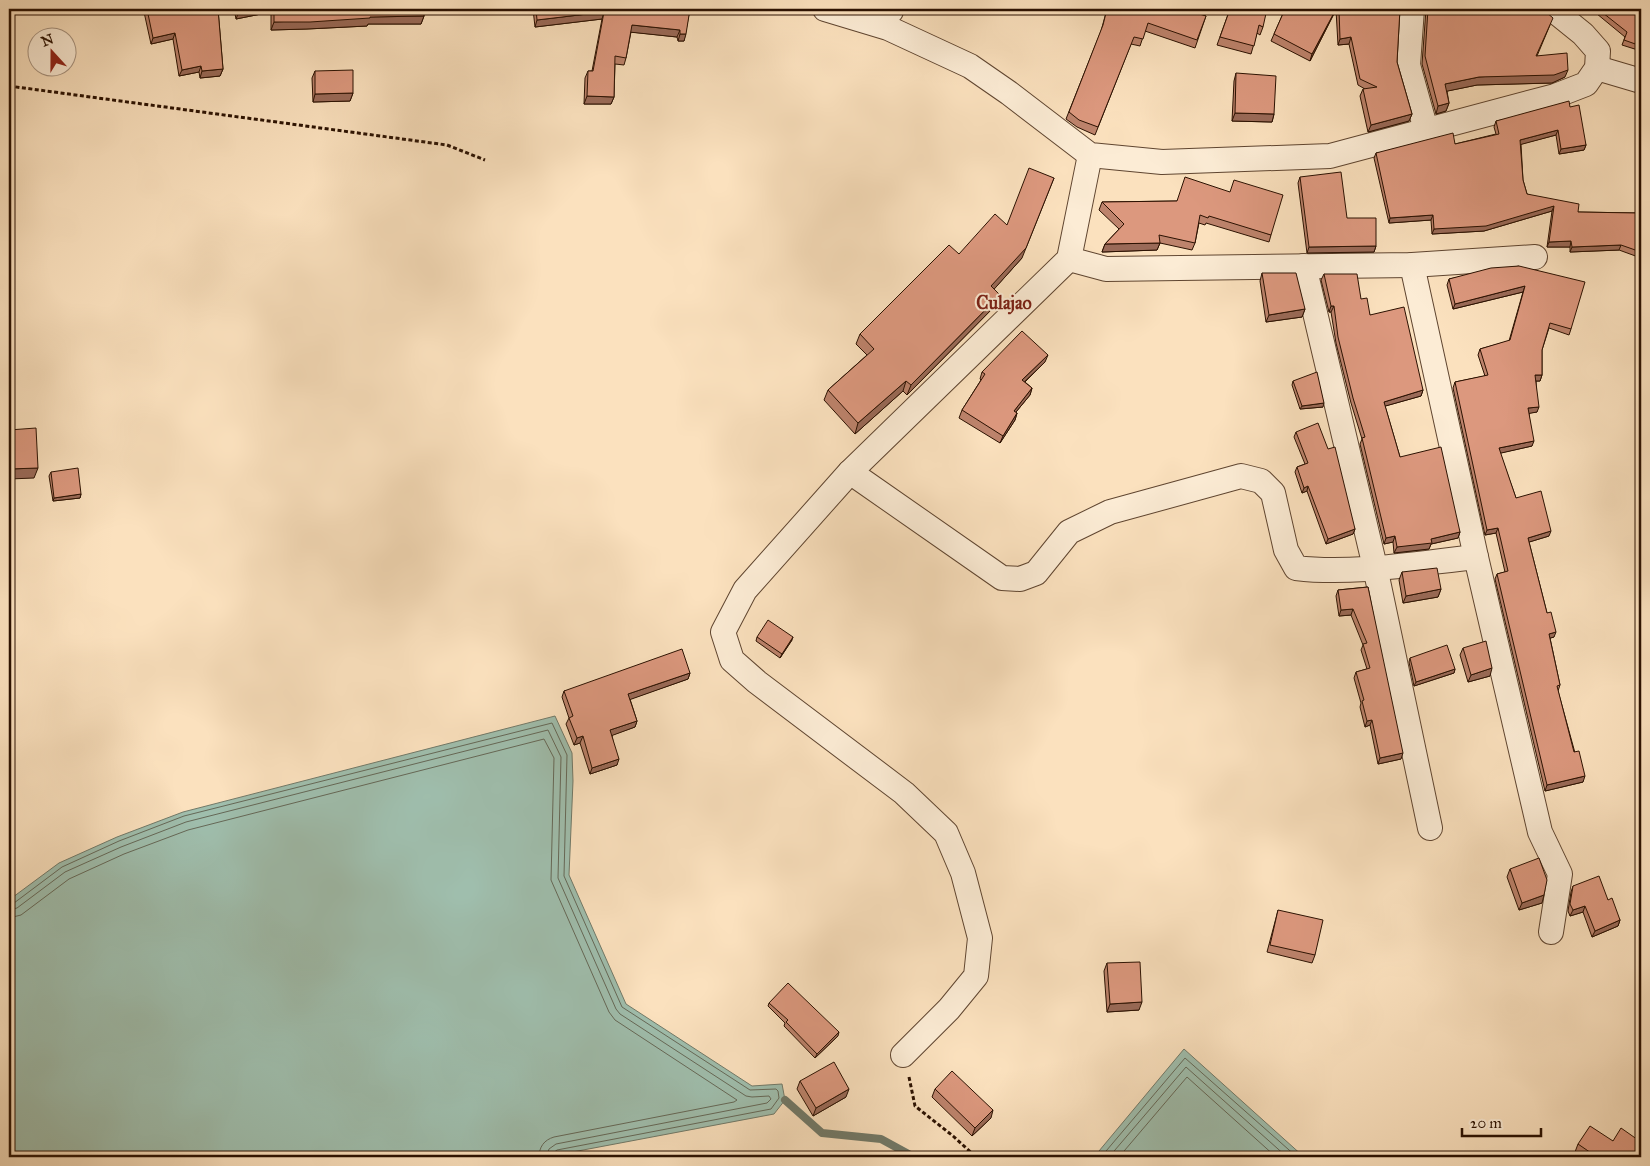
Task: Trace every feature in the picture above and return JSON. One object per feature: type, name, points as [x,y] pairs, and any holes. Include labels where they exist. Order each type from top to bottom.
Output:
[{"type":"street","points":[[825,9],[888,14],[1009,93],[1090,155],[1162,162],[1330,156],[1555,96],[1586,84],[1597,68],[1598,52],[1583,34],[1552,9]]},
{"type":"street","points":[[1412,9],[1408,65],[1426,130]]},
{"type":"street","points":[[1597,68],[1641,81]]},
{"type":"street","points":[[903,1055],[949,1009],[976,976],[980,938],[963,873],[950,841],[946,833],[904,793],[757,682],[732,660],[723,632],[745,590],[850,472],[1069,259],[1090,155]]},
{"type":"street","points":[[1069,259],[1106,269],[1412,265],[1535,257]]},
{"type":"street","points":[[1412,265],[1476,557],[1540,832],[1560,874],[1551,932]]},
{"type":"street","points":[[1304,266],[1375,567],[1430,828]]},
{"type":"street","points":[[850,472],[1002,578],[1020,578],[1036,573],[1069,532],[1110,512],[1241,476],[1261,481],[1273,493],[1286,550],[1296,568],[1318,571],[1476,557]]},
{"type":"path","points":[[9,86],[447,145],[485,160]]},
{"type":"path","points":[[903,1055],[915,1106],[976,1157]]},
{"type":"water","points":[[555,716],[572,753],[573,781],[569,875],[626,1004],[752,1086],[782,1084],[785,1100],[774,1114],[546,1157],[9,1157],[9,900],[59,863],[117,837],[183,812]]},
{"type":"water","points":[[1184,1049],[1304,1157],[1094,1157]]},
{"type":"building","points":[[147,9],[218,9],[223,69],[202,71],[201,66],[182,70],[175,33],[153,38]]},
{"type":"building","points":[[274,9],[424,9],[424,16],[274,22]]},
{"type":"building","points":[[536,9],[690,9],[686,34],[680,34],[680,30],[632,25],[626,58],[615,56],[614,97],[587,96],[588,71],[593,71],[604,12],[537,20]]},
{"type":"building","points":[[1107,9],[1183,9],[1206,16],[1197,40],[1148,23],[1143,39],[1134,37],[1098,127],[1079,120],[1069,112],[1103,25]]},
{"type":"building","points":[[1230,9],[1267,9],[1263,27],[1259,25],[1254,46],[1220,37]]},
{"type":"building","points":[[1285,9],[1336,9],[1312,54],[1274,34]]},
{"type":"building","points":[[1339,9],[1400,9],[1397,62],[1412,114],[1371,125],[1363,89],[1377,87],[1360,79],[1351,37],[1340,39]]},
{"type":"building","points":[[1428,9],[1539,9],[1546,12],[1553,18],[1536,56],[1567,53],[1568,70],[1554,75],[1479,77],[1445,84],[1449,103],[1438,106],[1425,56]]},
{"type":"building","points":[[1598,9],[1641,9],[1641,46],[1624,40],[1627,32]]},
{"type":"building","points":[[353,70],[353,93],[315,94],[315,71]]},
{"type":"building","points":[[1236,73],[1276,76],[1274,114],[1235,113]]},
{"type":"building","points":[[1569,101],[1570,107],[1579,105],[1586,145],[1561,149],[1558,130],[1520,140],[1523,180],[1527,194],[1579,204],[1578,212],[1637,213],[1641,202],[1641,252],[1621,245],[1572,247],[1571,241],[1549,242],[1554,206],[1486,226],[1434,229],[1433,215],[1390,218],[1376,153],[1453,133],[1455,144],[1499,134],[1496,121]]},
{"type":"building","points":[[1029,168],[1054,178],[1026,248],[991,286],[1000,295],[911,385],[906,381],[858,423],[828,390],[874,349],[860,334],[949,245],[959,254],[995,214],[1007,225]]},
{"type":"building","points":[[1341,172],[1347,218],[1376,218],[1376,246],[1309,247],[1300,177]]},
{"type":"building","points":[[1185,177],[1230,192],[1234,180],[1283,195],[1271,235],[1200,215],[1195,243],[1159,235],[1160,243],[1105,244],[1124,224],[1102,202],[1177,201]]},
{"type":"building","points":[[1519,266],[1585,282],[1571,329],[1550,323],[1542,350],[1542,375],[1535,375],[1539,407],[1528,408],[1534,441],[1499,448],[1516,498],[1541,491],[1551,531],[1528,538],[1547,613],[1551,612],[1556,632],[1549,634],[1560,685],[1557,686],[1574,752],[1579,751],[1585,776],[1547,785],[1497,574],[1508,571],[1498,528],[1487,530],[1455,382],[1488,375],[1480,349],[1510,340],[1525,286],[1455,304],[1449,279],[1491,268]]},
{"type":"building","points":[[1262,273],[1296,273],[1305,309],[1269,315]]},
{"type":"building","points":[[1324,274],[1357,274],[1361,299],[1367,298],[1370,315],[1404,307],[1423,390],[1384,402],[1400,457],[1441,447],[1460,532],[1431,539],[1432,543],[1397,547],[1395,536],[1386,538],[1362,438],[1365,437],[1353,398],[1338,337],[1334,306],[1331,306]]},
{"type":"building","points":[[1022,331],[1048,355],[1022,380],[1032,388],[1014,411],[1017,413],[1003,436],[962,410],[985,374],[982,372]]},
{"type":"building","points":[[1317,372],[1324,403],[1302,406],[1293,381]]},
{"type":"building","points":[[1318,423],[1328,449],[1335,447],[1355,529],[1328,539],[1308,486],[1304,488],[1297,467],[1308,463],[1296,432]]},
{"type":"building","points":[[36,428],[38,468],[9,469],[9,430]]},
{"type":"building","points":[[78,468],[81,494],[54,498],[51,472]]},
{"type":"building","points":[[1437,568],[1441,589],[1406,596],[1402,572]]},
{"type":"building","points":[[1368,587],[1403,753],[1380,758],[1372,720],[1367,721],[1362,701],[1364,700],[1356,672],[1370,668],[1363,644],[1367,643],[1353,609],[1341,610],[1338,590]]},
{"type":"building","points":[[768,620],[793,637],[782,654],[757,637]]},
{"type":"building","points":[[1486,641],[1492,668],[1471,675],[1463,648]]},
{"type":"building","points":[[1447,645],[1455,669],[1416,682],[1410,658]]},
{"type":"building","points":[[682,649],[690,673],[628,694],[637,721],[610,730],[619,759],[592,768],[583,736],[577,738],[569,718],[573,716],[564,691]]},
{"type":"building","points":[[1539,858],[1547,880],[1544,895],[1522,903],[1510,869]]},
{"type":"building","points":[[1599,876],[1608,900],[1612,898],[1620,920],[1595,931],[1585,906],[1573,910],[1570,904],[1573,886]]},
{"type":"building","points":[[1278,910],[1323,920],[1315,955],[1270,945]]},
{"type":"building","points":[[1140,962],[1142,1002],[1110,1004],[1107,963]]},
{"type":"building","points":[[788,983],[839,1032],[817,1054],[786,1022],[788,1020],[769,1003]]},
{"type":"building","points":[[834,1062],[849,1089],[816,1108],[800,1081]]},
{"type":"building","points":[[952,1071],[993,1110],[975,1128],[935,1089]]},
{"type":"building","points":[[1590,1126],[1613,1141],[1621,1128],[1641,1142],[1641,1157],[1597,1157],[1578,1144]]},
{"type":"waterway","points":[[785,1100],[822,1133],[881,1139],[914,1157]]},
{"type":"district","name":"Culajao","points":[[1004,303]]}]
